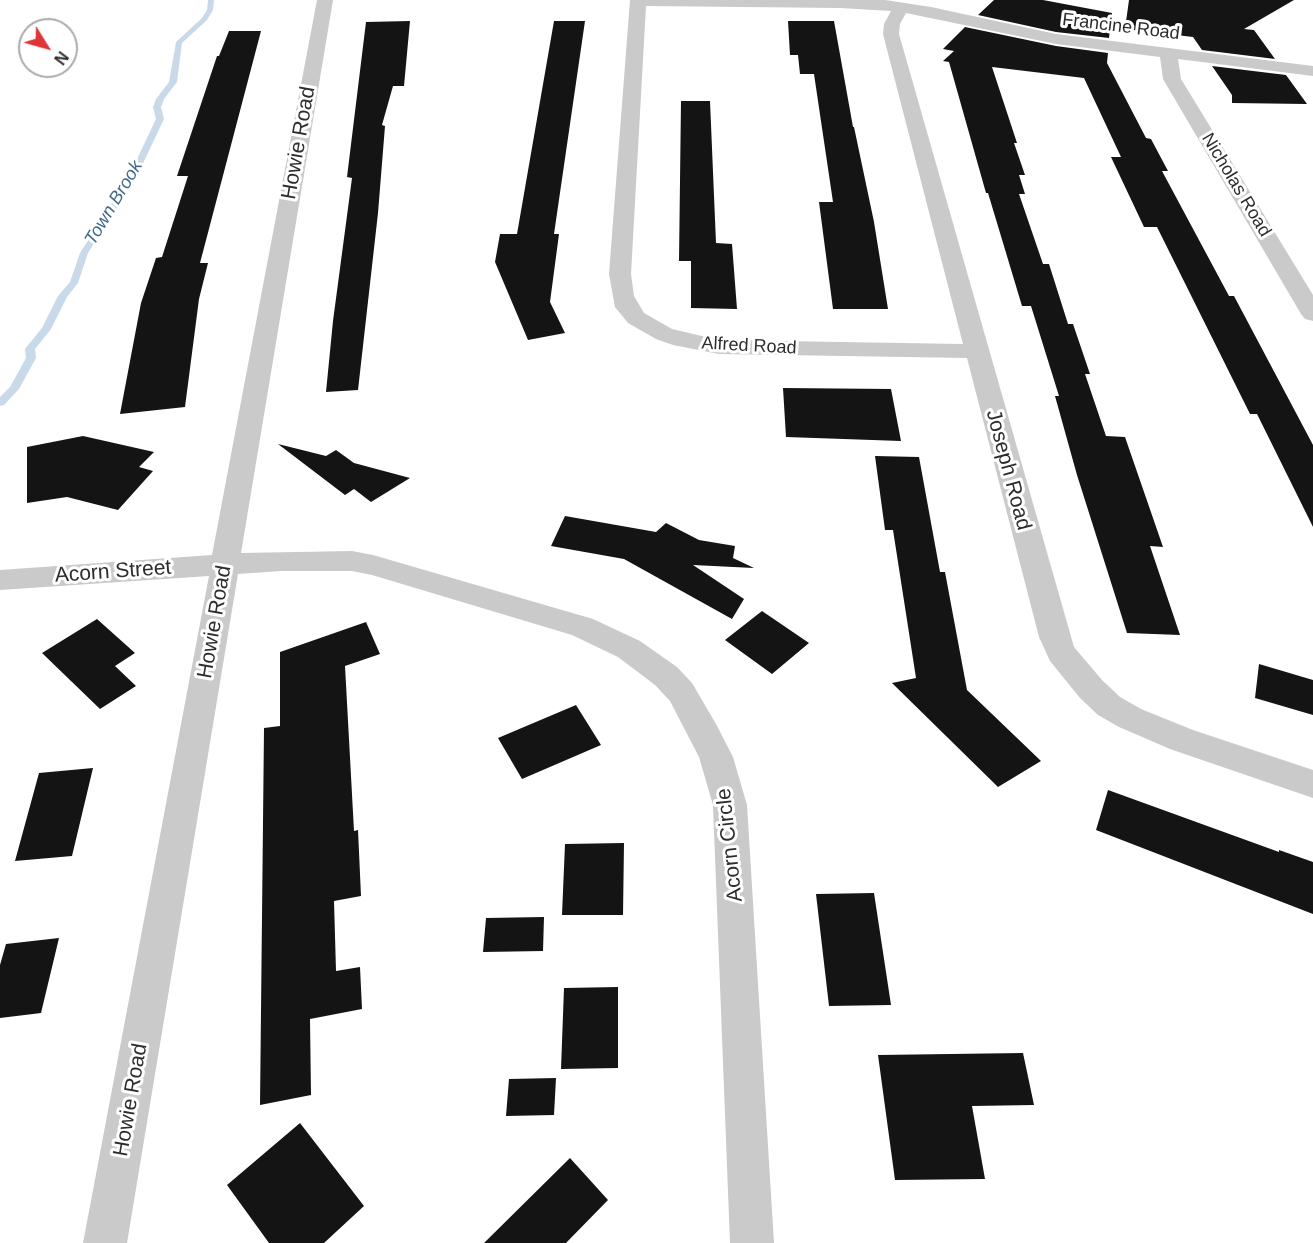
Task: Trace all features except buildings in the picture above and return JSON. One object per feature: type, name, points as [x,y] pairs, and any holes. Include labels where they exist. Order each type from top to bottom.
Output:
[{"type":"street","name":"Howie Road","points":[[105,1243],[325,0]]},
{"type":"street","name":"Francine Road","points":[[638,1],[847,3],[901,7],[1041,36],[1313,71]]},
{"type":"street","name":"Alfred Road","points":[[638,1],[620,274],[623,296],[627,307],[636,318],[664,334],[699,345],[719,347],[975,351]]},
{"type":"street","name":"Joseph Road","points":[[901,7],[892,24],[891,34],[975,351],[1054,637],[1061,653],[1074,671],[1109,706],[1130,718],[1182,740],[1313,784]]},
{"type":"street","name":"Nicholas Road","points":[[1169,53],[1172,79],[1313,314]]},
{"type":"street","name":"Acorn Circle","points":[[225,564],[321,560],[373,565],[561,619],[590,630],[629,649],[649,662],[681,692],[716,757],[731,813],[752,1243]]},
{"type":"street","name":"Acorn Street","points":[[0,580],[225,564]]},
{"type":"waterway","name":"Town Brook","points":[[0,403],[14,389],[31,358],[30,349],[46,329],[63,296],[74,283],[84,253],[133,176],[160,119],[157,107],[160,99],[173,82],[179,42],[205,19],[210,10],[211,0]]}]
